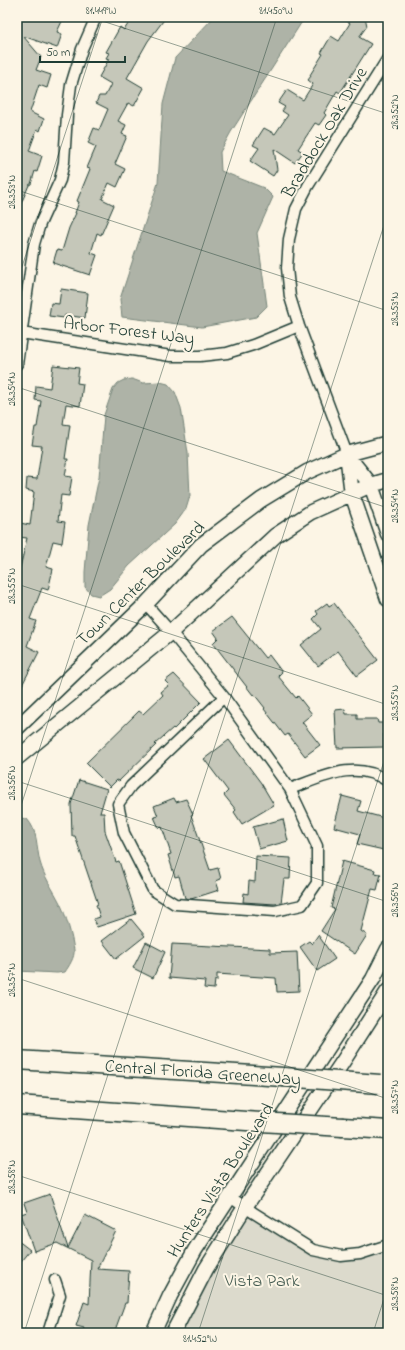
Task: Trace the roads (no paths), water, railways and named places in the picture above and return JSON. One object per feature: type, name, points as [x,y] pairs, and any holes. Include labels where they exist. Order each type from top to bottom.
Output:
[{"type":"highway","name":"Central Florida GreeneWay","points":[[17,1060],[384,1085]]},
{"type":"highway","points":[[17,1105],[388,1130]]},
{"type":"street","points":[[17,364],[34,244],[40,224],[60,180],[64,162],[67,115],[71,85],[82,49],[96,17]]},
{"type":"street","name":"Braddock Oak Drive","points":[[347,454],[299,326],[290,297],[287,268],[289,239],[296,209],[308,186],[388,58]]},
{"type":"street","name":"Arbor Forest Way","points":[[21,333],[171,356],[200,356],[227,353],[253,345],[299,326]]},
{"type":"street","name":"Town Center Boulevard","points":[[17,728],[146,604],[201,545],[261,500],[308,472],[347,454],[388,443]]},
{"type":"street","points":[[347,454],[371,486],[388,534]]},
{"type":"street","points":[[347,454],[352,494],[388,600]]},
{"type":"street","points":[[17,758],[171,632],[276,535],[311,512],[388,480]]},
{"type":"street","points":[[146,604],[224,697],[290,789],[317,846],[317,884],[302,906],[274,911],[175,904],[153,890],[124,833],[118,804],[131,786],[224,697]]},
{"type":"street","points":[[290,789],[338,771],[367,771],[378,774],[388,781]]},
{"type":"street","name":"Hunters Vista Boulevard","points":[[153,1333],[170,1296],[195,1250],[372,980],[388,949]]},
{"type":"street","name":"Hunters Vista Boulevard","points":[[173,1333],[206,1269],[342,1064],[388,991]]},
{"type":"street","points":[[230,1197],[313,1250],[341,1256],[360,1254],[388,1244]]},
{"type":"street","points":[[48,1333],[60,1295],[55,1280]]},
{"type":"park label","name":"Vista Park","points":[[262,1280]]}]
